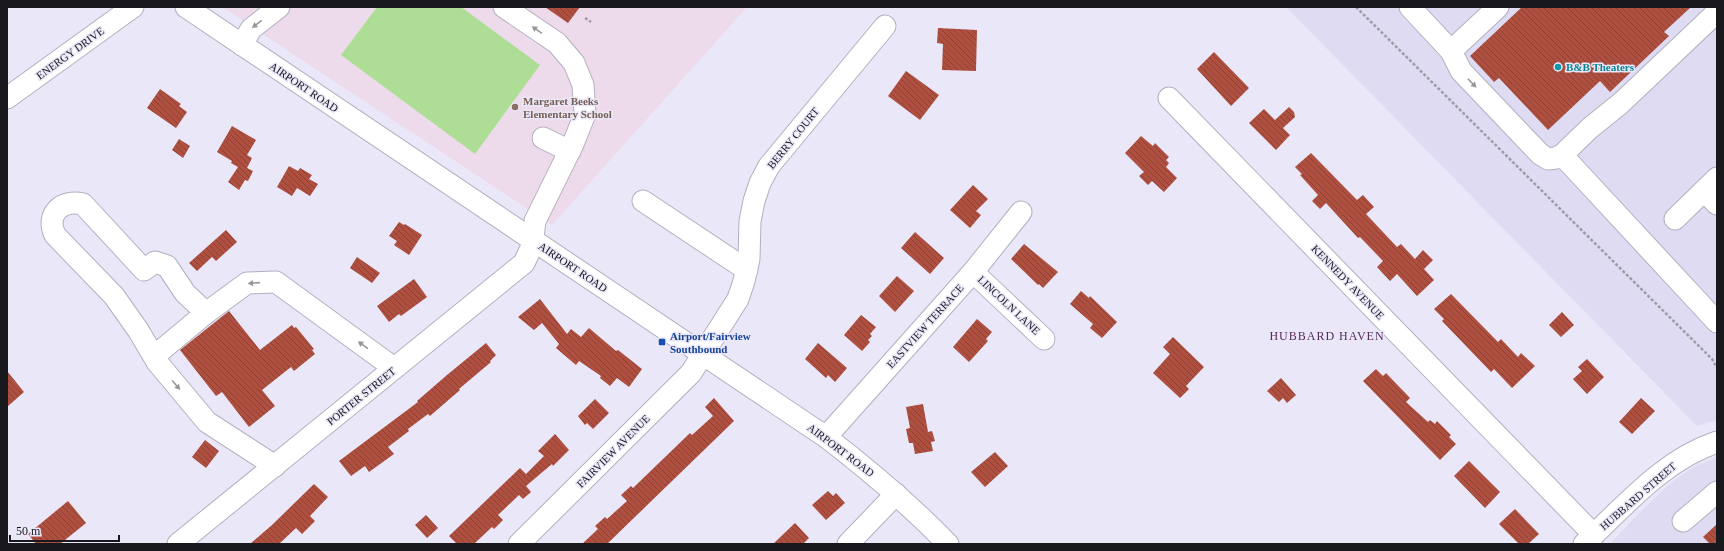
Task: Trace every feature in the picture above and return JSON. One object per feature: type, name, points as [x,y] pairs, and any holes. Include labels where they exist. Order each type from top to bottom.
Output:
[{"type":"street","name":"ENERGY DRIVE","points":[[7,98],[133,7]]},
{"type":"street","name":"AIRPORT ROAD","points":[[186,7],[826,437],[896,494],[948,544]]},
{"type":"street","points":[[242,45],[251,29],[279,7]]},
{"type":"street","name":"PORTER STREET","points":[[178,544],[524,263],[530,253],[535,221],[570,151],[585,114],[583,85],[574,62],[557,43],[504,7]]},
{"type":"street","points":[[1410,7],[1451,51],[1461,71],[1540,154],[1548,159],[1556,158],[1562,155],[1590,128],[1621,103],[1717,12]]},
{"type":"street","points":[[1451,51],[1498,7]]},
{"type":"street","name":"BERRY COURT","points":[[703,355],[738,299],[747,270],[749,259],[750,221],[754,201],[760,183],[770,166],[885,26]]},
{"type":"street","name":"KENNEDY AVENUE","points":[[1169,98],[1588,539]]},
{"type":"street","points":[[543,138],[570,151]]},
{"type":"street","points":[[1562,155],[1717,322]]},
{"type":"street","points":[[1675,219],[1713,191]]},
{"type":"street","points":[[643,201],[747,270]]},
{"type":"street","points":[[206,313],[185,293],[167,266],[155,262],[144,270],[83,204],[74,202],[58,209],[52,221],[55,235],[114,296],[138,330],[157,362],[207,422],[275,466]]},
{"type":"street","name":"EASTVIEW TERRACE","points":[[826,437],[973,272],[1021,212]]},
{"type":"street","name":"LINCOLN LANE","points":[[973,272],[1044,338]]},
{"type":"street","points":[[157,362],[158,353],[206,313],[247,283],[276,282],[394,368]]},
{"type":"street","name":"FAIRVIEW AVENUE","points":[[519,544],[691,374],[703,355]]},
{"type":"street","name":"HUBBARD STREET","points":[[1588,539],[1669,466],[1701,448],[1717,442]]},
{"type":"street","points":[[1683,521],[1717,492]]},
{"type":"street","points":[[848,544],[896,494]]},
{"type":"path","points":[[1356,7],[1712,359],[1717,368]]},
{"type":"path","points":[[585,18],[591,22]]},
{"type":"shaded area","name":"Margaret Beeks Elementary School","points":[[222,7],[747,7],[552,225]]},
{"type":"shaded area","points":[[1286,7],[1717,7],[1717,420],[1697,426]]},
{"type":"shaded area","points":[[1717,457],[1717,544],[1610,544],[1644,508],[1672,482],[1692,468]]},
{"type":"green space","points":[[377,7],[461,7],[540,65],[475,154],[341,55]]},
{"type":"building","points":[[545,7],[580,7],[568,23]]},
{"type":"building","name":"B&B Theaters","points":[[1522,7],[1691,7],[1664,32],[1669,36],[1610,92],[1600,81],[1548,130],[1499,78],[1494,82],[1470,56]]},
{"type":"building","points":[[938,28],[977,30],[976,71],[942,70],[943,44],[937,43]]},
{"type":"building","points":[[1214,52],[1249,88],[1231,106],[1197,69]]},
{"type":"building","points":[[906,71],[939,95],[920,120],[888,96]]},
{"type":"building","points":[[160,89],[181,104],[179,106],[187,112],[176,128],[147,108]]},
{"type":"building","points":[[1289,107],[1294,112],[1295,117],[1283,128],[1290,135],[1276,150],[1249,123],[1264,109],[1275,120]]},
{"type":"building","points":[[232,126],[256,140],[247,155],[252,158],[247,168],[253,171],[248,181],[245,180],[239,190],[228,182],[238,167],[231,163],[232,161],[217,152]]},
{"type":"building","points":[[1141,136],[1153,146],[1155,143],[1169,157],[1166,160],[1169,163],[1166,167],[1177,178],[1164,192],[1152,181],[1148,185],[1139,176],[1144,172],[1125,153]]},
{"type":"building","points":[[179,139],[190,146],[183,158],[172,150]]},
{"type":"building","points":[[1311,153],[1357,200],[1363,195],[1374,207],[1366,214],[1397,247],[1401,244],[1415,259],[1423,250],[1433,260],[1424,269],[1434,280],[1417,296],[1397,274],[1390,281],[1377,267],[1383,261],[1360,237],[1358,238],[1326,203],[1320,209],[1312,201],[1318,195],[1300,175],[1302,174],[1295,167]]},
{"type":"building","points":[[289,166],[298,171],[300,168],[312,175],[309,179],[318,184],[310,196],[297,188],[292,196],[277,187]]},
{"type":"building","points":[[973,185],[988,199],[976,211],[981,215],[970,228],[950,210]]},
{"type":"building","points":[[399,222],[404,225],[405,224],[422,235],[409,255],[394,245],[397,241],[389,236]]},
{"type":"building","points":[[226,230],[237,242],[216,261],[212,257],[197,271],[189,263]]},
{"type":"building","points":[[915,232],[944,258],[930,274],[901,248]]},
{"type":"building","points":[[1024,244],[1058,272],[1043,288],[1011,259]]},
{"type":"building","points":[[357,257],[380,273],[372,283],[350,268]]},
{"type":"building","points":[[897,276],[914,291],[895,312],[879,296]]},
{"type":"building","points":[[414,279],[427,297],[401,316],[399,314],[389,322],[377,306]]},
{"type":"building","points":[[1081,291],[1089,298],[1090,296],[1117,322],[1102,338],[1090,328],[1093,324],[1070,304]]},
{"type":"building","points":[[1451,294],[1498,342],[1501,339],[1518,357],[1521,353],[1535,366],[1512,388],[1494,369],[1491,372],[1442,321],[1444,319],[1434,309]]},
{"type":"building","points":[[540,299],[567,334],[571,329],[581,337],[589,328],[616,351],[618,350],[642,369],[629,387],[617,378],[610,386],[600,378],[601,376],[579,361],[576,365],[556,348],[559,344],[542,323],[534,330],[518,317]]},
{"type":"building","points":[[229,311],[260,350],[292,325],[294,328],[296,327],[314,349],[312,350],[315,354],[294,371],[291,367],[262,390],[275,406],[249,427],[222,392],[216,396],[180,350]]},
{"type":"building","points":[[1562,312],[1574,325],[1561,337],[1549,325]]},
{"type":"building","points":[[861,315],[876,327],[870,334],[872,336],[868,340],[870,342],[862,351],[844,335]]},
{"type":"building","points":[[977,319],[992,332],[986,339],[988,341],[969,362],[953,347]]},
{"type":"building","points":[[1173,337],[1204,367],[1186,386],[1189,389],[1180,398],[1153,373],[1170,354],[1163,347]]},
{"type":"building","points":[[486,343],[496,355],[490,361],[491,362],[430,416],[428,414],[388,447],[394,454],[369,472],[365,466],[351,476],[339,461],[418,402],[417,401]]},
{"type":"building","points":[[818,343],[847,368],[835,382],[828,375],[826,378],[805,359]]},
{"type":"building","points":[[1587,359],[1604,377],[1587,394],[1573,379],[1582,371],[1578,367]]},
{"type":"building","points":[[1376,369],[1383,376],[1386,373],[1410,398],[1406,402],[1428,422],[1430,420],[1435,424],[1437,421],[1451,435],[1449,437],[1456,444],[1440,460],[1363,381]]},
{"type":"building","points":[[7,371],[24,392],[7,407]]},
{"type":"building","points":[[1281,378],[1296,395],[1287,403],[1283,398],[1279,402],[1267,391]]},
{"type":"building","points":[[714,398],[734,421],[607,544],[582,544],[598,529],[595,526],[605,517],[607,519],[627,501],[621,495],[631,486],[633,488],[690,433],[692,435],[713,416],[705,407]]},
{"type":"building","points":[[1641,398],[1655,411],[1632,434],[1619,422]]},
{"type":"building","points":[[595,399],[609,413],[593,429],[587,423],[585,425],[578,416]]},
{"type":"building","points":[[923,404],[928,432],[932,431],[935,441],[931,442],[933,451],[915,454],[913,443],[909,443],[906,429],[910,428],[906,407]]},
{"type":"building","points":[[555,434],[569,450],[553,466],[552,464],[526,486],[531,492],[523,499],[519,495],[498,515],[503,520],[494,529],[492,527],[474,544],[457,544],[449,536],[520,468],[526,474],[544,456],[538,451]]},
{"type":"building","points":[[205,440],[219,451],[206,468],[192,457]]},
{"type":"building","points":[[995,452],[1008,466],[985,487],[971,472]]},
{"type":"building","points":[[1469,461],[1500,492],[1485,508],[1454,476]]},
{"type":"building","points":[[314,484],[328,497],[310,516],[315,521],[302,534],[296,528],[279,544],[250,544],[272,525]]},
{"type":"building","points":[[828,491],[833,496],[836,493],[845,503],[826,520],[812,505]]},
{"type":"building","points":[[68,501],[86,523],[60,544],[36,544],[28,534]]},
{"type":"building","points":[[1515,509],[1539,534],[1528,544],[1519,544],[1499,524]]},
{"type":"building","points":[[426,515],[438,528],[427,538],[415,525]]},
{"type":"building","points":[[795,523],[809,538],[803,544],[773,544]]},
{"type":"building","points":[[1717,524],[1717,544],[1710,544],[1703,537]]},
{"type":"place","name":"B&B Theaters","points":[[1558,67]]},
{"type":"place","name":"Margaret Beeks Elementary School","points":[[515,107]]},
{"type":"place","name":"Airport/Fairview Southbound","points":[[662,342]]},
{"type":"district","name":"HUBBARD HAVEN","points":[[1327,336]]}]
